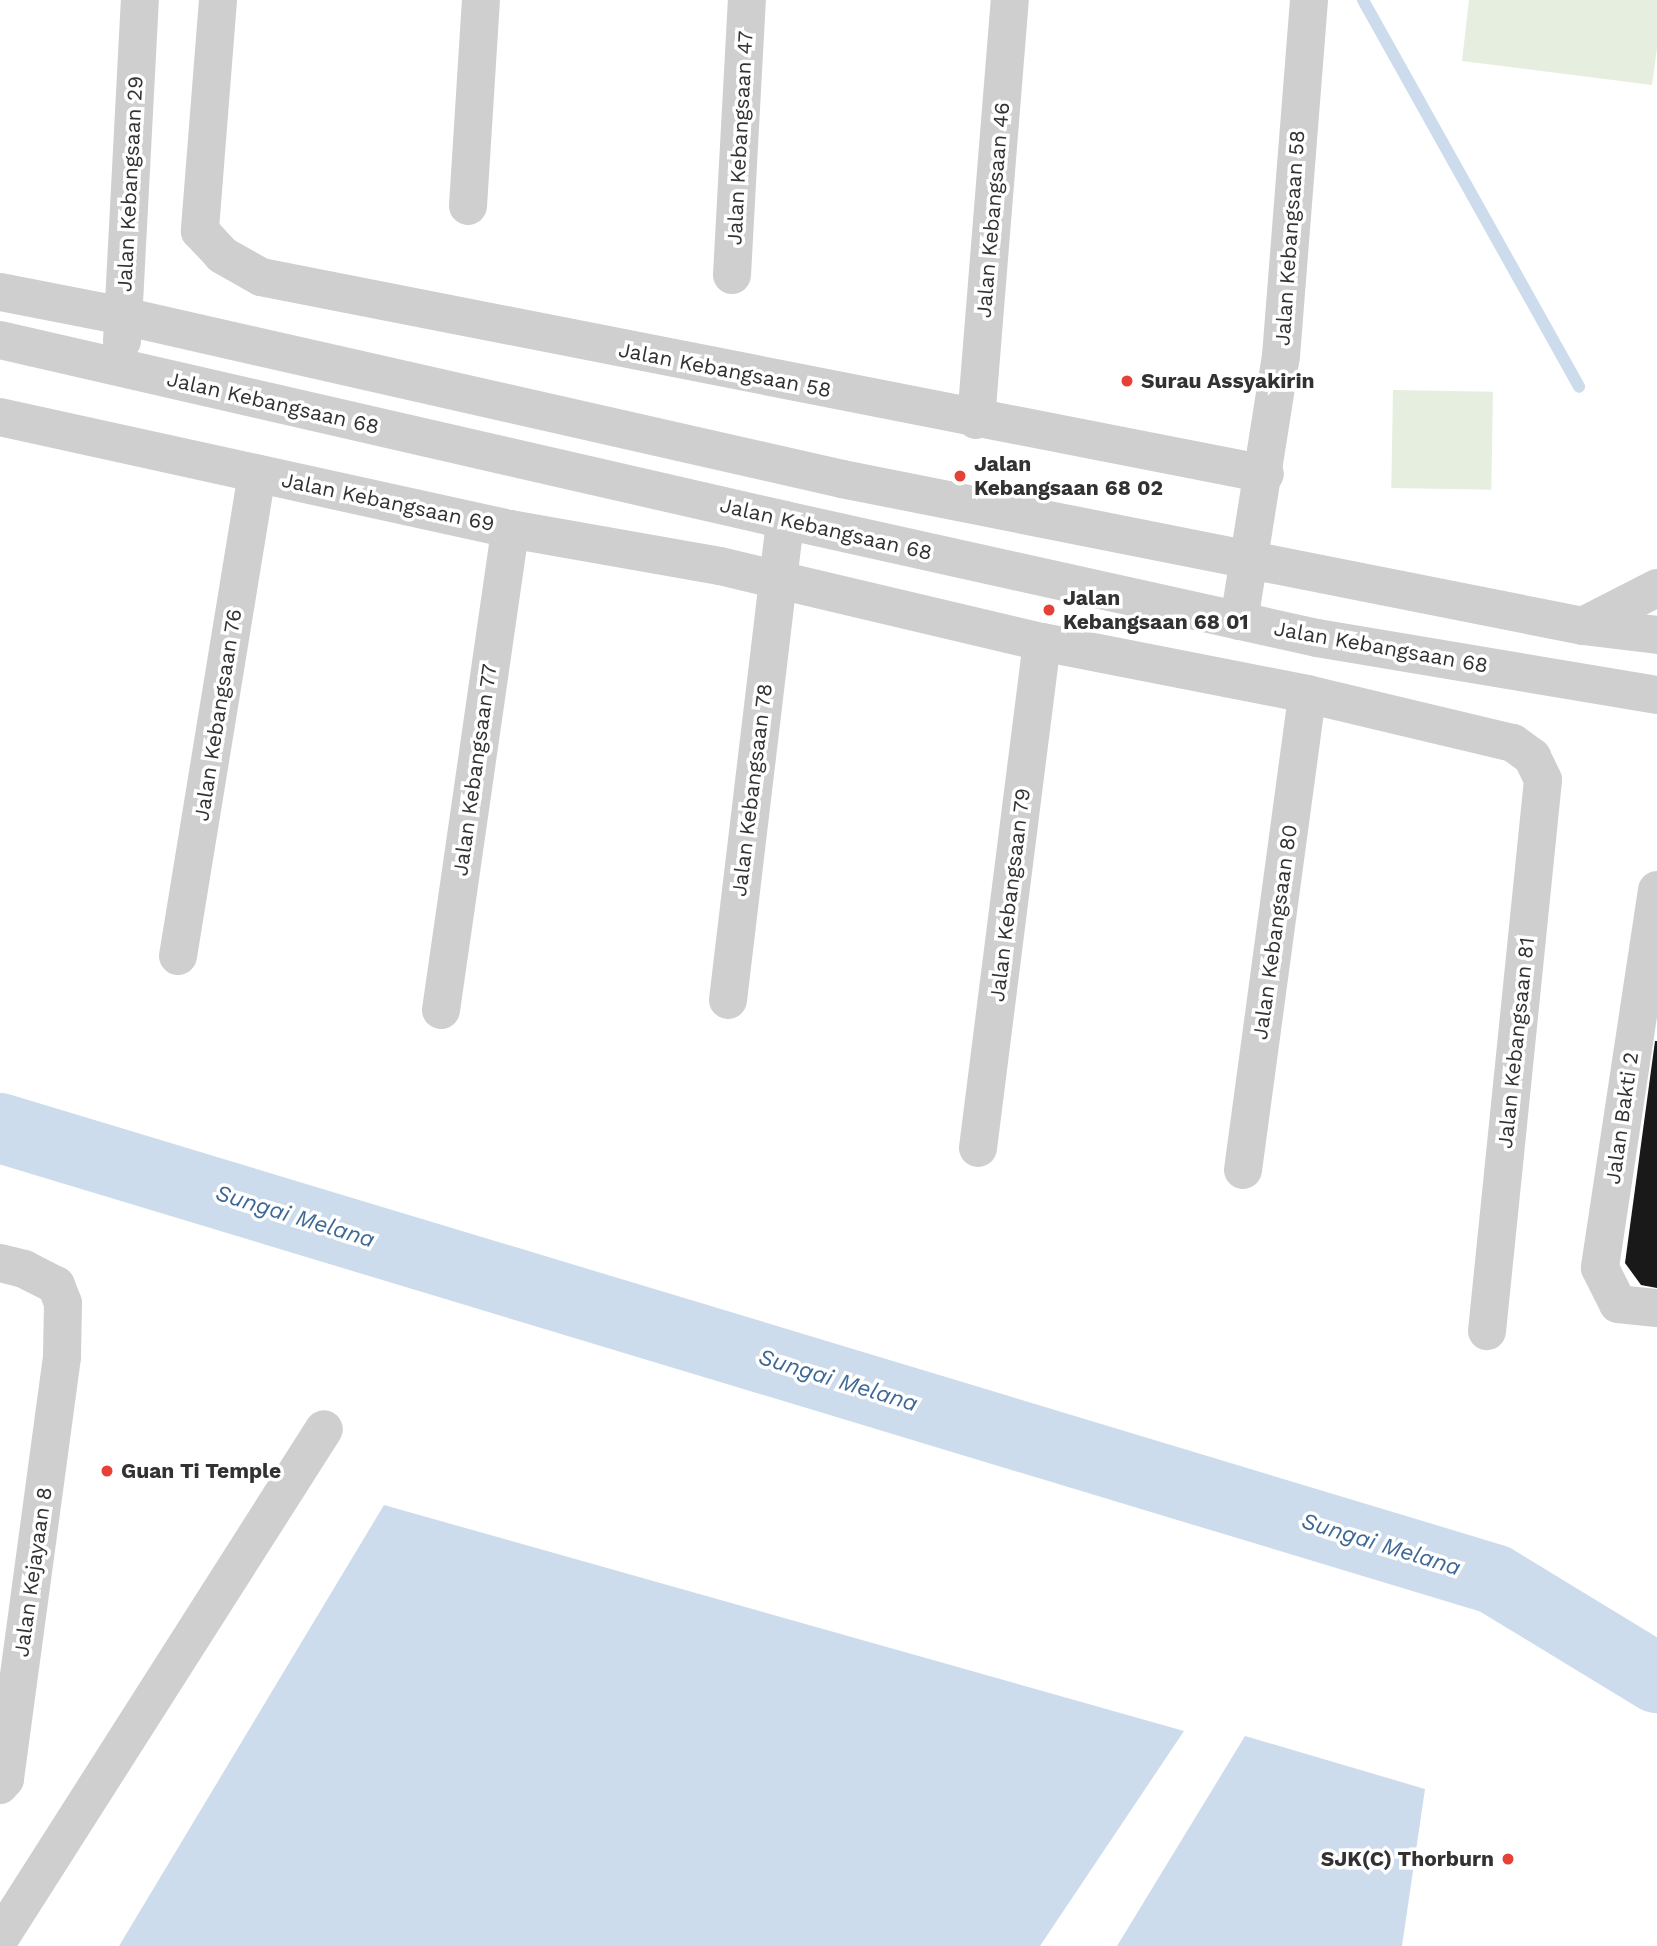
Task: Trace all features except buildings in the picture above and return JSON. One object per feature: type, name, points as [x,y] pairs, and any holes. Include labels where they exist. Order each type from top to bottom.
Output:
[{"type":"street","name":"Jalan Kebangsaan 29","points":[[120,367],[140,0]]},
{"type":"street","name":"Jalan Kebangsaan 58","points":[[218,0],[200,231],[222,255],[261,277],[976,420],[1265,474]]},
{"type":"street","points":[[468,206],[481,0]]},
{"type":"street","name":"Jalan Kebangsaan 47","points":[[732,275],[747,0]]},
{"type":"street","name":"Jalan Kebangsaan 46","points":[[976,420],[1010,0]]},
{"type":"street","name":"Jalan Kebangsaan 58","points":[[1239,621],[1265,474],[1281,356],[1309,0]]},
{"type":"street","points":[[0,292],[123,316],[842,480],[1583,626],[1657,635]]},
{"type":"street","name":"Jalan Kebangsaan 68","points":[[0,340],[785,520],[1317,638],[1657,695]]},
{"type":"street","name":"Jalan Kebangsaan 69","points":[[0,417],[510,529],[720,566],[1042,642],[1307,694],[1513,743],[1532,757]]},
{"type":"street","name":"Jalan Kebangsaan 76","points":[[178,956],[257,473]]},
{"type":"street","name":"Jalan Kebangsaan 78","points":[[728,1000],[785,520]]},
{"type":"street","name":"Jalan Kebangsaan 77","points":[[441,1010],[510,529]]},
{"type":"street","points":[[1583,626],[1657,588]]},
{"type":"street","name":"Jalan Kebangsaan 79","points":[[978,1149],[1042,642]]},
{"type":"street","name":"Jalan Kebangsaan 80","points":[[1243,1170],[1307,694]]},
{"type":"street","name":"Jalan Kebangsaan 81","points":[[1487,1331],[1543,780],[1532,757]]},
{"type":"street","name":"Jalan Bakti 2","points":[[1657,890],[1653,931],[1600,1268],[1618,1304],[1657,1308]]},
{"type":"street","name":"Jalan Kejayaan 8","points":[[0,1264],[24,1269],[56,1285],[63,1303],[62,1357],[5,1779],[0,1785]]},
{"type":"street","points":[[0,1938],[324,1429]]},
{"type":"shaded area","points":[[1469,0],[1657,0],[1657,48],[1652,85],[1462,61]]},
{"type":"shaded area","points":[[1393,390],[1493,392],[1491,490],[1391,488]]},
{"type":"water","points":[[384,1505],[1184,1731],[1040,1946],[119,1946]]},
{"type":"water","points":[[1245,1736],[1425,1789],[1402,1946],[1117,1946]]},
{"type":"waterway","points":[[1363,0],[1579,387]]},
{"type":"waterway","name":"Sungai Melana","points":[[0,1128],[1494,1579],[1657,1678]]},
{"type":"place","name":"Surau Assyakirin","points":[[1127,381]]},
{"type":"place","name":"Jalan Kebangsaan 68 02","points":[[960,476]]},
{"type":"place","name":"Jalan Kebangsaan 68 01","points":[[1049,610]]},
{"type":"place","name":"Guan Ti Temple","points":[[107,1471]]},
{"type":"place","name":"SJK(C) Thorburn","points":[[1508,1859]]}]
